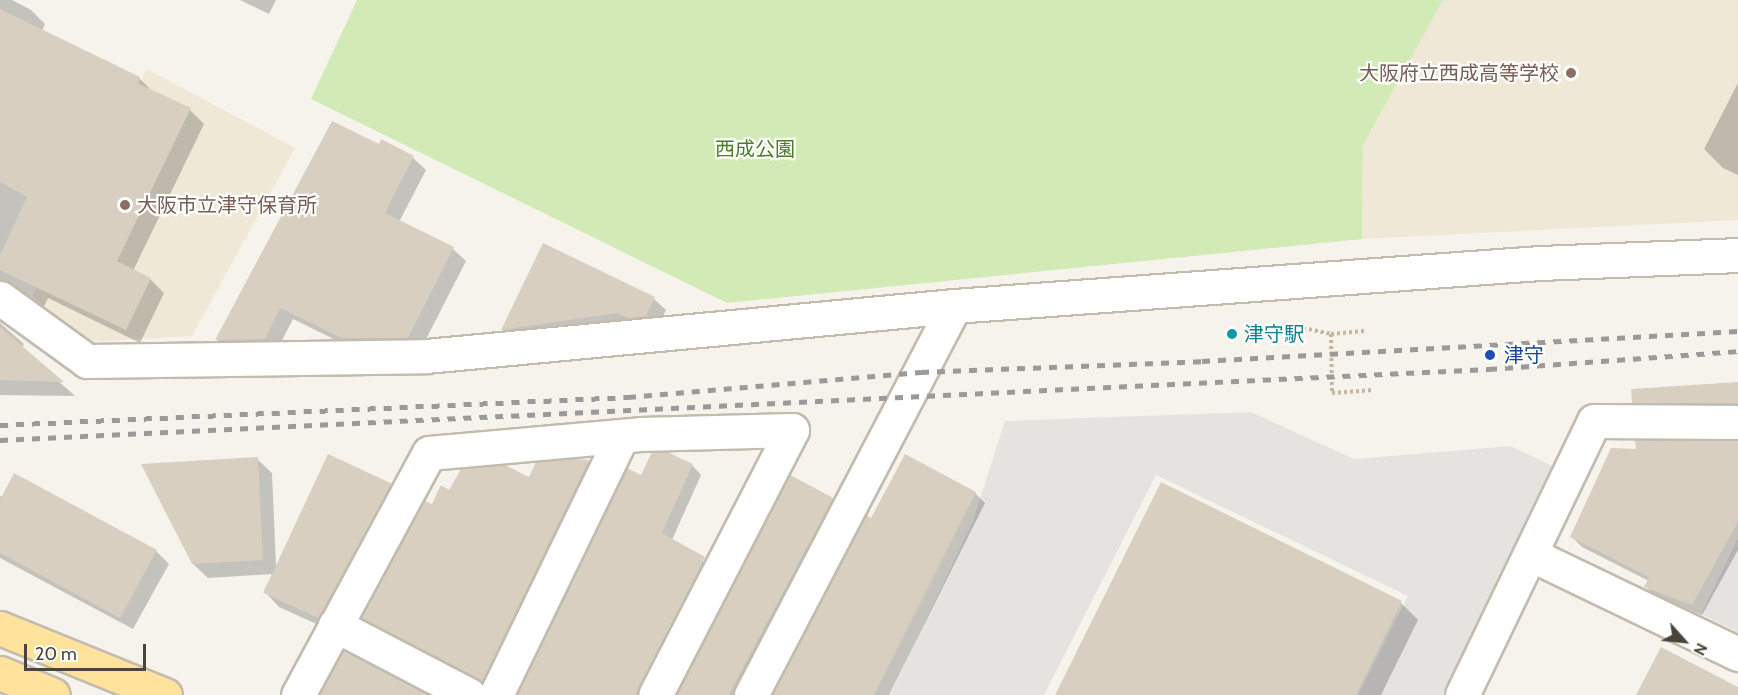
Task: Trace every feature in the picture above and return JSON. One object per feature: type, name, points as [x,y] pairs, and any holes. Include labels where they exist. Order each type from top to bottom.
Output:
[{"type":"main road","points":[[0,628],[165,695]]},
{"type":"main road","points":[[0,673],[53,695]]},
{"type":"street","points":[[0,298],[87,361],[426,356],[954,306],[1540,263],[1738,255]]},
{"type":"street","points":[[751,695],[954,306]]},
{"type":"street","points":[[1462,695],[1594,421],[1738,423]]},
{"type":"street","points":[[297,695],[429,453],[622,436],[792,430],[655,695]]},
{"type":"street","points":[[496,695],[622,436]]},
{"type":"street","points":[[1530,554],[1738,654]]},
{"type":"street","points":[[335,625],[469,695]]},
{"type":"path","points":[[1303,328],[1331,334],[1367,332]]},
{"type":"path","points":[[1331,334],[1332,393],[1374,390]]},
{"type":"shaded area","name":"大阪府立西成高等学校","points":[[1443,0],[1738,0],[1738,220],[1362,239],[1363,145]]},
{"type":"shaded area","points":[[147,69],[295,148],[192,336],[89,342],[32,296]]},
{"type":"shaded area","points":[[1251,412],[1354,459],[1510,446],[1557,468],[1451,695],[1358,695],[1408,596],[1156,475],[1044,695],[890,695],[973,521],[1005,421]]},
{"type":"shaded area","points":[[1738,538],[1738,632],[1701,614]]},
{"type":"green space","name":"西成公園","points":[[357,0],[1443,0],[1363,145],[1362,239],[727,303],[311,99]]},
{"type":"building","points":[[0,9],[140,77],[137,83],[191,108],[117,261],[151,278],[126,330],[0,270],[0,255],[27,197],[0,182]]},
{"type":"building","points":[[332,121],[379,144],[381,139],[414,156],[385,213],[454,247],[408,338],[342,338],[280,308],[265,339],[215,340]]},
{"type":"building","points":[[543,243],[655,297],[646,316],[628,318],[617,313],[501,330]]},
{"type":"building","points":[[0,327],[64,382],[0,380]]},
{"type":"building","points":[[1738,382],[1738,403],[1632,403],[1631,389]]},
{"type":"building","points":[[1635,440],[1738,441],[1738,522],[1692,605],[1644,587],[1649,577],[1570,537],[1611,448],[1636,449]]},
{"type":"building","points":[[667,452],[693,464],[662,533],[705,557],[636,695],[517,695],[627,468],[641,475],[651,454]]},
{"type":"building","points":[[328,454],[391,484],[327,622],[263,593]]},
{"type":"building","points":[[905,454],[976,492],[874,695],[772,695],[866,515],[871,518]]},
{"type":"building","points":[[258,457],[263,560],[192,564],[141,464]]},
{"type":"building","points":[[589,460],[482,682],[361,618],[425,501],[432,504],[441,485],[449,490],[461,469],[505,465],[529,477],[536,462]]},
{"type":"building","points":[[14,473],[157,550],[120,618],[0,553],[0,500]]},
{"type":"building","points":[[790,475],[833,498],[729,695],[674,694]]},
{"type":"building","points":[[1161,482],[1402,601],[1356,695],[1055,695]]},
{"type":"building","points":[[1661,647],[1738,687],[1738,695],[1636,695]]},
{"type":"building","points":[[343,651],[429,695],[319,695]]},
{"type":"railway","points":[[0,425],[628,397],[921,372],[1202,361],[1738,331]]},
{"type":"railway","points":[[0,440],[1489,369],[1738,351]]},
{"type":"place","name":"大阪府立西成高等学校","points":[[1571,73]]},
{"type":"place","name":"大阪市立津守保育所","points":[[125,205]]},
{"type":"place","name":"津守駅","points":[[1232,334]]},
{"type":"place","name":"津守","points":[[1490,355]]}]
